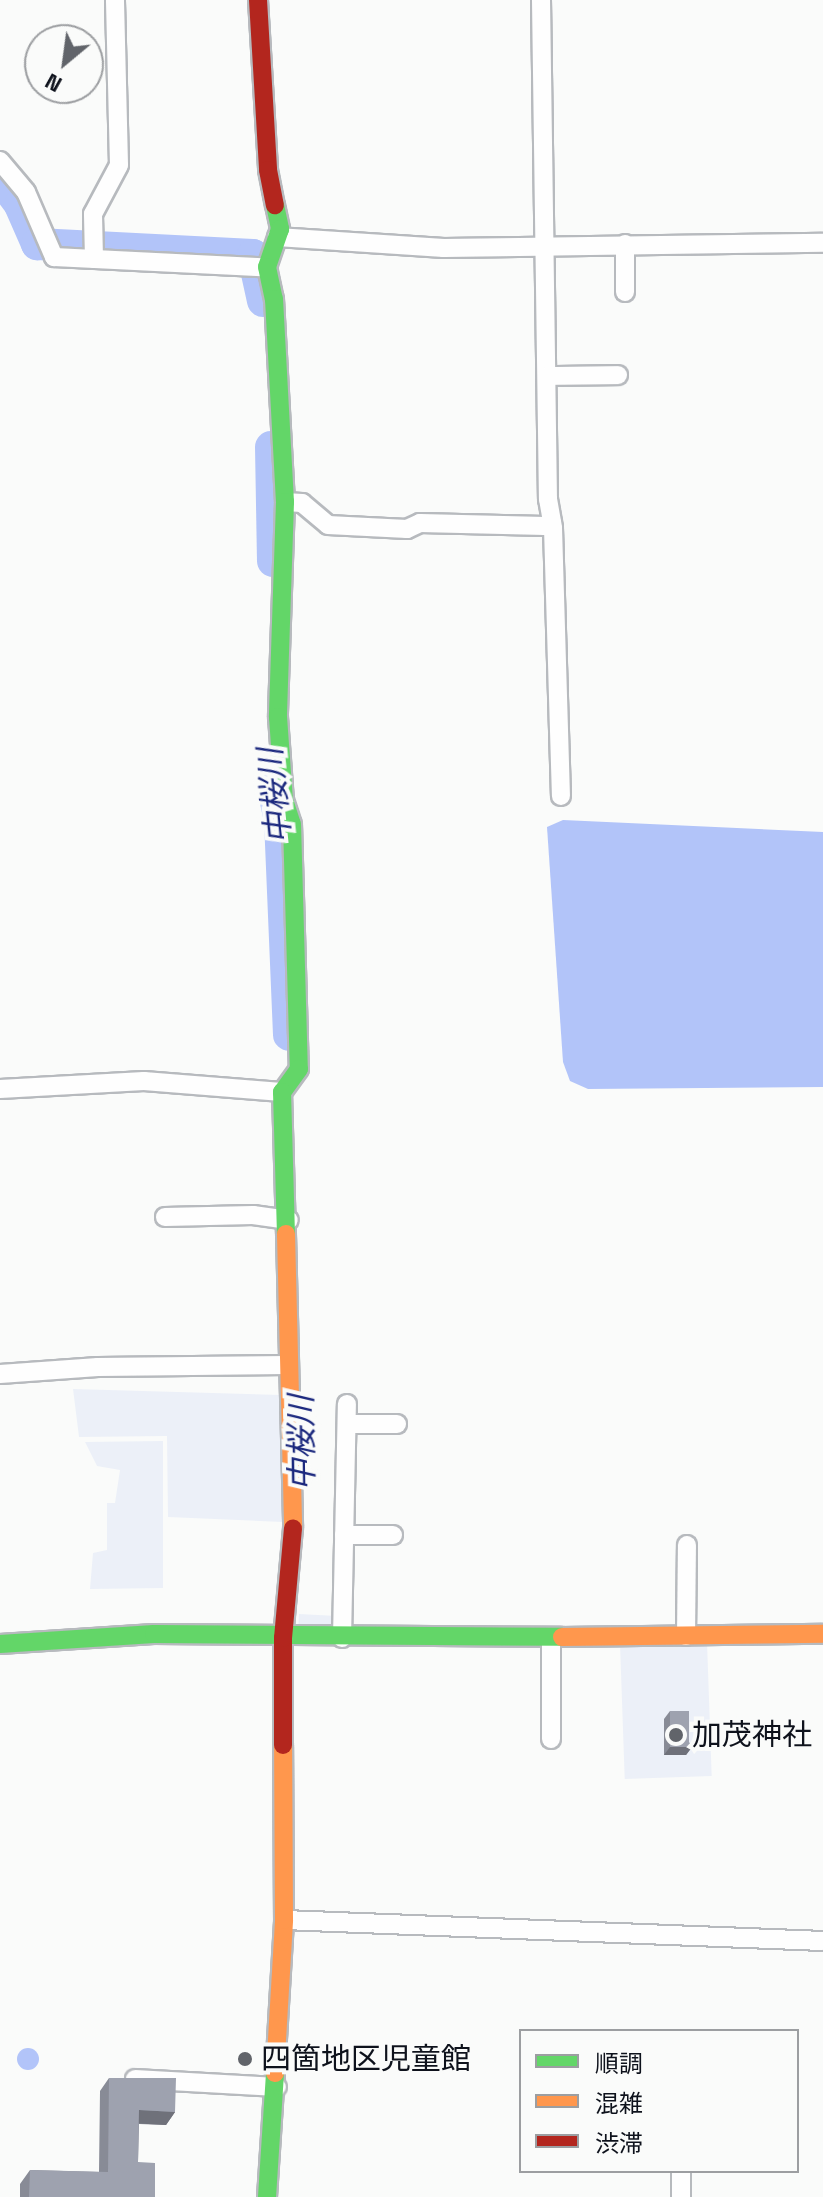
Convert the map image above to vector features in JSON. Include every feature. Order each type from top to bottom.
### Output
[{"type":"street","points":[[93,253],[93,214],[119,165],[115,0]]},
{"type":"street","points":[[258,0],[277,237],[260,267]]},
{"type":"street","points":[[541,0],[547,376],[561,796]]},
{"type":"street","points":[[0,161],[26,192],[50,248],[260,267]]},
{"type":"street","points":[[277,237],[444,248],[546,244],[823,243]]},
{"type":"street","points":[[625,244],[625,292]]},
{"type":"street","points":[[260,267],[274,299],[285,502],[278,717],[284,800],[292,824],[299,1069],[288,1084],[287,1365],[295,1511],[283,1638],[284,1920],[277,2087],[267,2197]]},
{"type":"street","points":[[547,376],[618,375]]},
{"type":"street","points":[[285,502],[308,506],[328,525],[407,529],[420,523],[552,522]]},
{"type":"street","points":[[0,1089],[144,1081],[288,1084]]},
{"type":"street","points":[[165,1217],[253,1215],[289,1220]]},
{"type":"street","points":[[0,1374],[98,1367],[287,1365]]},
{"type":"street","points":[[342,1638],[347,1404]]},
{"type":"street","points":[[347,1424],[397,1424]]},
{"type":"street","points":[[344,1535],[393,1535]]},
{"type":"street","points":[[686,1636],[687,1545]]},
{"type":"street","points":[[0,1644],[154,1634],[283,1638],[823,1634]]},
{"type":"street","points":[[551,1638],[551,1739]]},
{"type":"street","points":[[284,1920],[823,1941]]},
{"type":"street","points":[[130,2079],[187,2078],[194,2086],[277,2087]]},
{"type":"street","points":[[681,2173],[681,2197]]},
{"type":"shaded area","points":[[73,1389],[281,1395],[283,1522],[168,1517],[167,1436],[79,1437]]},
{"type":"shaded area","points":[[163,1441],[163,1588],[90,1589],[93,1553],[107,1550],[107,1503],[115,1503],[120,1470],[97,1466],[85,1442]]},
{"type":"shaded area","points":[[299,1614],[337,1616],[336,1635],[298,1633]]},
{"type":"shaded area","points":[[707,1642],[712,1776],[625,1779],[620,1645]]},
{"type":"water","points":[[563,820],[823,832],[823,1087],[588,1089],[570,1081],[563,1062],[547,827]]},
{"type":"water","points":[[28,2048],[36,2051],[39,2059],[36,2067],[28,2070],[20,2067],[17,2059],[20,2051]]},
{"type":"building","points":[[670,1711],[689,1711],[689,1747],[670,1747]]},
{"type":"building","points":[[109,2078],[176,2078],[175,2112],[139,2110],[138,2162],[155,2163],[155,2197],[29,2197],[30,2170],[108,2172]]},
{"type":"waterway","name":"中桜川","points":[[0,178],[20,205],[37,244],[253,255],[263,301]]},
{"type":"waterway","name":"中桜川","points":[[271,447],[273,561]]},
{"type":"waterway","name":"中桜川","points":[[272,783],[280,820],[289,1035]]},
{"type":"traffic: fast","points":[[275,205],[280,229],[267,267],[274,299],[285,502],[278,717],[284,800],[292,824],[299,1069],[282,1092],[286,1234]]},
{"type":"traffic: fast","points":[[0,1644],[154,1634],[562,1637]]},
{"type":"traffic: fast","points":[[267,2197],[275,2073]]},
{"type":"traffic: slow","points":[[286,1234],[293,1528]]},
{"type":"traffic: slow","points":[[562,1637],[823,1634]]},
{"type":"traffic: slow","points":[[275,2073],[284,1920],[283,1745]]},
{"type":"traffic: jam","points":[[258,0],[268,170],[275,205]]},
{"type":"traffic: jam","points":[[283,1745],[283,1638],[293,1528]]},
{"type":"place","name":"加茂神社","points":[[676,1735]]},
{"type":"place","name":"四箇地区児童館","points":[[245,2059]]}]
